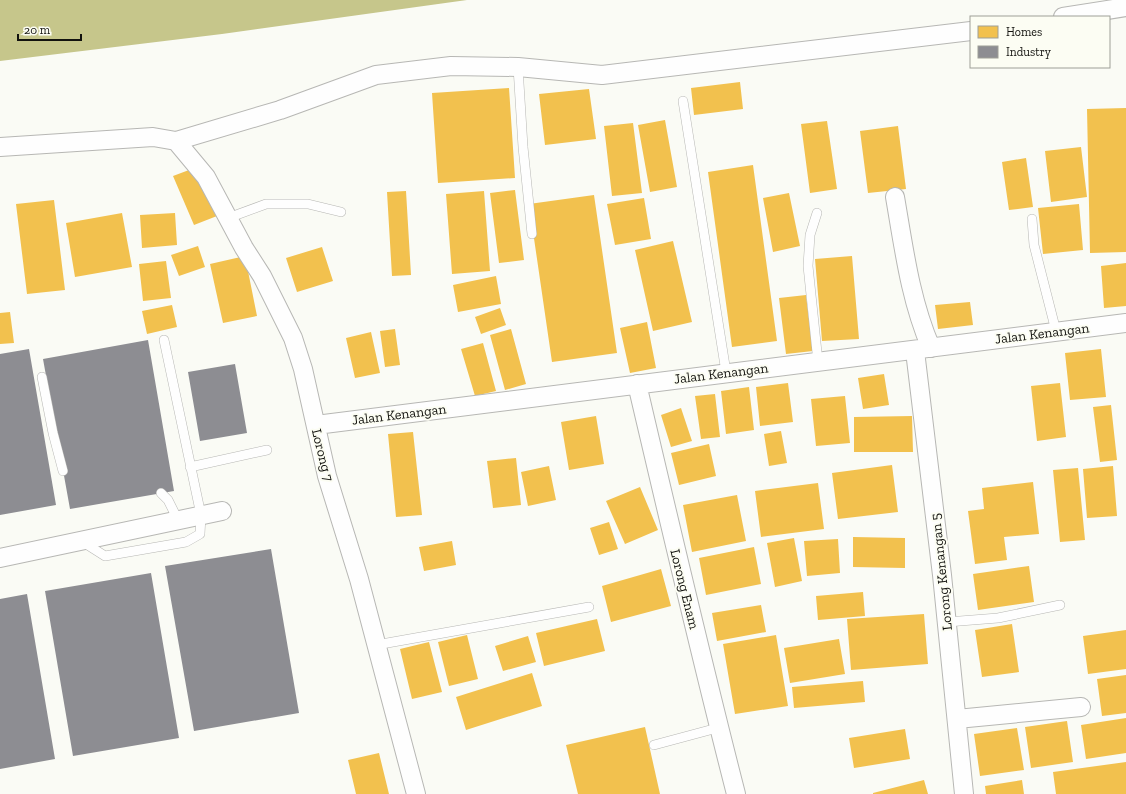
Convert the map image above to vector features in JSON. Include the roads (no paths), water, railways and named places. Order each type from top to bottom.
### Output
[{"type":"street","points":[[1069,16],[1126,7]]},
{"type":"street","points":[[0,147],[146,137],[176,141],[280,110],[376,75],[452,66],[518,67],[602,75],[970,31]]},
{"type":"street","name":"Lorong 7","points":[[176,141],[206,177],[244,248],[262,276],[293,338],[303,369],[327,476],[359,579],[416,794]]},
{"type":"street","name":"Lorong Kenangan 5","points":[[895,197],[910,284],[921,324],[947,622],[964,794]]},
{"type":"street","name":"Jalan Kenangan","points":[[316,425],[726,372],[923,350],[1056,331],[1126,323]]},
{"type":"street","name":"Lorong Enam","points":[[637,384],[686,595],[721,727],[733,793]]},
{"type":"street","points":[[0,558],[222,511]]},
{"type":"street","points":[[956,719],[1081,707]]},
{"type":"lane","points":[[518,67],[523,147],[532,234]]},
{"type":"lane","points":[[684,101],[726,372]]},
{"type":"lane","points":[[228,218],[266,204],[308,204],[341,212]]},
{"type":"lane","points":[[817,213],[810,235],[808,266],[818,362]]},
{"type":"lane","points":[[1032,219],[1034,245],[1056,331]]},
{"type":"lane","points":[[81,540],[105,556],[186,542],[200,534],[201,515],[164,340]]},
{"type":"lane","points":[[42,377],[53,433],[63,471]]},
{"type":"lane","points":[[190,466],[267,450]]},
{"type":"lane","points":[[161,493],[168,500],[178,520]]},
{"type":"lane","points":[[947,622],[998,618],[1060,605]]},
{"type":"lane","points":[[376,645],[589,607]]},
{"type":"lane","points":[[654,745],[721,727]]}]
